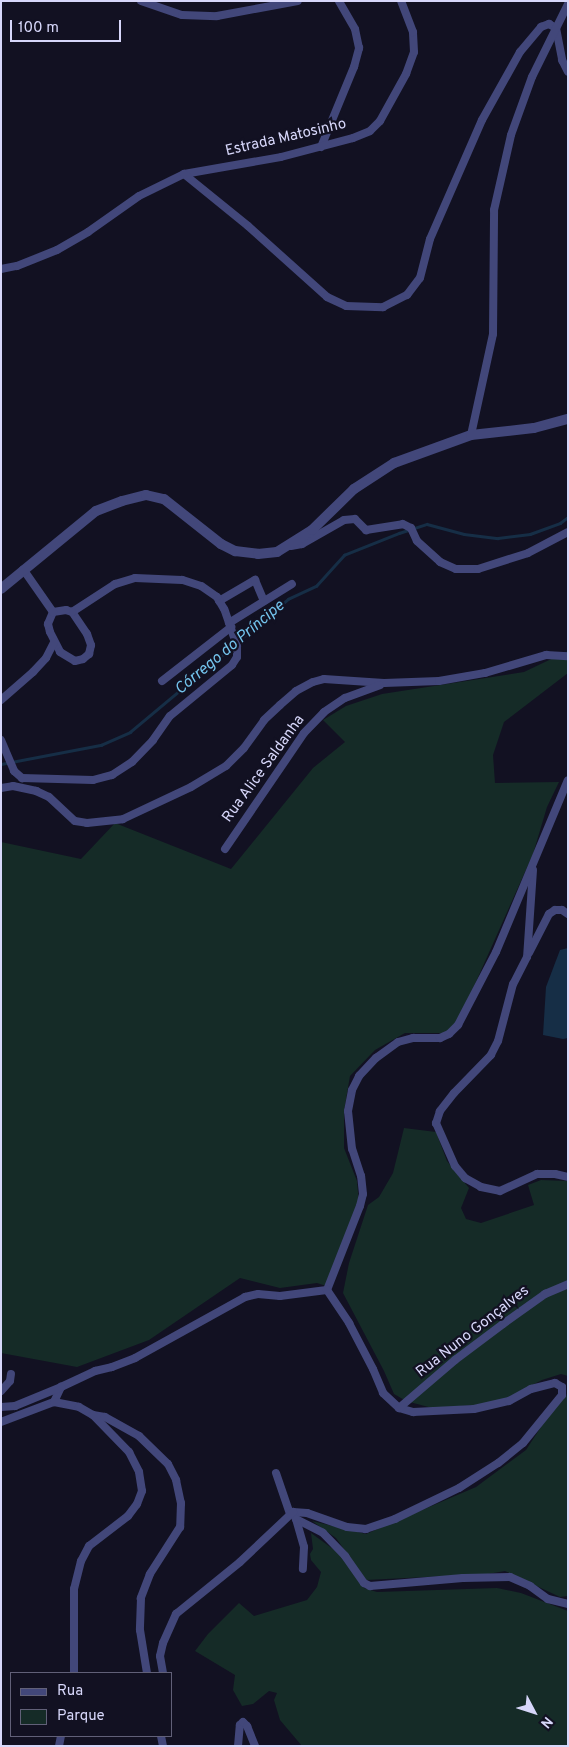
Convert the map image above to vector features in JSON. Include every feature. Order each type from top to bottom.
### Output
[{"type":"street","points":[[141,1],[182,15],[217,16],[298,1]]},
{"type":"street","points":[[321,146],[354,67],[359,48],[355,29],[339,1]]},
{"type":"street","name":"Estrada Matosinho","points":[[1,269],[17,266],[57,250],[88,232],[139,196],[184,174],[281,157],[352,138],[370,131],[380,120],[406,74],[414,52],[412,32],[401,1]]},
{"type":"street","points":[[471,434],[493,334],[494,210],[512,135],[532,77],[568,4]]},
{"type":"street","points":[[184,174],[248,226],[327,297],[346,306],[383,307],[407,295],[420,278],[430,239],[482,120],[520,52],[541,27],[549,24],[556,28],[562,60],[568,72]]},
{"type":"street","points":[[1,589],[96,512],[122,501],[146,495],[164,499],[221,544],[235,551],[258,554],[277,552],[312,530],[354,489],[394,462],[471,434],[534,428],[568,419]]},
{"type":"street","points":[[288,546],[302,544],[344,520],[355,519],[366,530],[403,524],[412,531],[417,541],[440,562],[456,569],[478,569],[528,554],[568,532]]},
{"type":"street","points":[[24,569],[54,612]]},
{"type":"street","points":[[1,740],[14,771],[22,778],[93,780],[112,775],[132,762],[183,702],[232,665],[237,657],[230,625],[219,601],[201,586],[182,580],[135,578],[115,584],[72,612]]},
{"type":"street","points":[[219,601],[255,580],[264,601]]},
{"type":"street","points":[[162,681],[230,625],[292,584]]},
{"type":"street","points":[[66,610],[72,612],[87,634],[91,645],[89,654],[83,659],[75,661],[60,652],[54,642],[48,624],[54,612],[66,610]]},
{"type":"street","points":[[1,700],[46,658],[54,642]]},
{"type":"street","points":[[1,788],[13,786],[36,791],[49,797],[75,821],[87,823],[123,819],[191,787],[226,766],[244,748],[264,720],[280,704],[296,691],[313,682],[324,679],[384,683],[448,679],[485,673],[546,655],[568,656]]},
{"type":"street","name":"Rua Alice Saldanha","points":[[225,849],[304,733],[324,712],[345,698],[384,683]]},
{"type":"street","points":[[327,1290],[363,1194],[361,1176],[352,1149],[348,1111],[352,1090],[359,1076],[376,1058],[398,1042],[414,1038],[440,1038],[449,1034],[458,1025],[477,992],[568,780]]},
{"type":"street","points":[[526,957],[534,861]]},
{"type":"street","points":[[568,914],[562,910],[555,910],[549,914],[513,984],[498,1041],[491,1055],[449,1099],[440,1111],[436,1123],[455,1166],[465,1178],[480,1187],[500,1191],[537,1174],[568,1177]]},
{"type":"street","name":"Rua Nuno Gonçalves","points":[[398,1408],[455,1360],[503,1324],[546,1294],[568,1284]]},
{"type":"street","points":[[1,1407],[15,1406],[61,1388],[94,1371],[112,1367],[135,1358],[245,1296],[258,1294],[280,1296],[327,1290]]},
{"type":"street","points":[[163,1672],[160,1656],[162,1643],[176,1614],[240,1562],[293,1515],[307,1513],[347,1527],[366,1529],[395,1520],[459,1488],[498,1463],[523,1443],[562,1395],[562,1387],[555,1383],[546,1384],[510,1401],[474,1409],[413,1412],[398,1408],[383,1393],[349,1323],[327,1290]]},
{"type":"street","points":[[1,1391],[10,1381],[11,1374]]},
{"type":"street","points":[[54,1402],[61,1388]]},
{"type":"street","points":[[1,1422],[54,1402],[79,1407],[93,1415],[129,1452],[140,1472],[142,1491],[137,1504],[128,1516],[89,1546],[81,1561],[74,1589],[74,1672]]},
{"type":"street","points":[[93,1415],[105,1417],[139,1436],[168,1464],[176,1480],[181,1503],[180,1528],[150,1574],[141,1598],[140,1630],[147,1672]]},
{"type":"street","points":[[276,1473],[304,1547],[303,1569]]},
{"type":"street","points":[[293,1515],[323,1533],[345,1556],[364,1583],[370,1586],[504,1576],[530,1586],[548,1599],[568,1604]]},
{"type":"street","points":[[238,1746],[240,1724],[243,1722],[247,1726],[255,1746]]},
{"type":"green space","points":[[568,651],[568,673],[504,722],[493,755],[495,783],[559,782],[547,807],[533,854],[458,1022],[444,1033],[405,1033],[375,1050],[350,1076],[344,1111],[344,1148],[357,1181],[359,1204],[326,1286],[317,1283],[280,1288],[240,1278],[149,1340],[77,1367],[1,1353],[1,842],[81,859],[115,823],[231,869],[313,768],[345,742],[323,720],[346,706],[382,694],[524,672]]},
{"type":"green space","points":[[404,1128],[436,1132],[447,1161],[469,1188],[461,1208],[466,1219],[481,1223],[534,1205],[528,1185],[541,1180],[568,1181],[568,1376],[561,1374],[542,1380],[509,1397],[490,1404],[432,1408],[406,1401],[394,1394],[343,1293],[349,1263],[368,1205],[379,1197],[393,1173]]},
{"type":"green space","points":[[568,1394],[568,1596],[560,1597],[505,1571],[488,1574],[366,1580],[336,1538],[312,1521],[366,1534],[476,1487],[526,1450],[550,1413]]},
{"type":"green space","points":[[311,1533],[340,1554],[364,1588],[377,1592],[497,1588],[521,1593],[568,1611],[568,1746],[302,1746],[280,1720],[274,1700],[277,1693],[269,1691],[253,1704],[242,1706],[233,1690],[235,1675],[195,1651],[208,1634],[239,1603],[254,1616],[307,1600],[317,1587],[321,1572],[311,1560],[310,1554],[313,1549]]},
{"type":"water","points":[[568,948],[568,1038],[563,1039],[543,1035],[546,987],[560,950]]},
{"type":"waterway","name":"Córrego do Príncipe","points":[[238,641],[288,599],[316,586],[344,555],[399,533],[427,524],[464,534],[498,538],[530,534],[560,523],[568,517]]},
{"type":"waterway","name":"Córrego do Príncipe","points":[[1,764],[101,745],[130,732],[234,645]]}]
